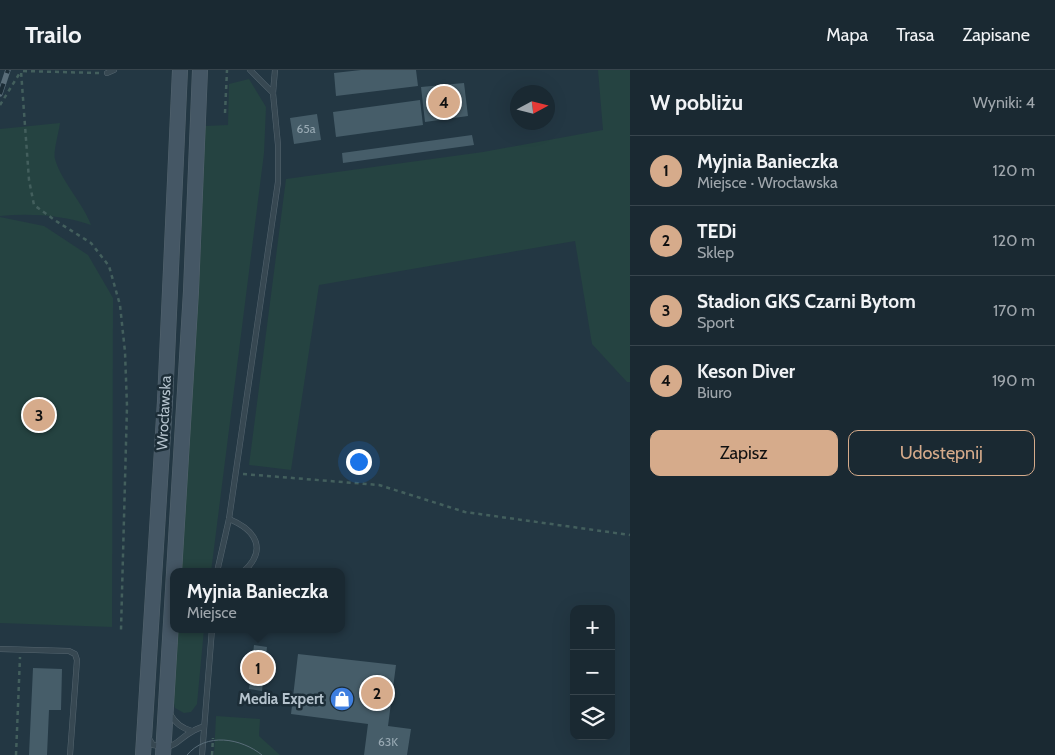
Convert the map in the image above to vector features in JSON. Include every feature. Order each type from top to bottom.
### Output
[{"type":"main road","name":"Wrocławska","points":[[143,755],[165,400],[180,70]]},
{"type":"main road","name":"Wrocławska","points":[[174,568],[191,291],[200,70]]},
{"type":"main road","name":"Wrocławska","points":[[163,751],[170,633]]},
{"type":"lane","points":[[107,73],[114,70]]},
{"type":"lane","points":[[250,70],[273,93]]},
{"type":"lane","points":[[218,568],[230,519],[278,182],[278,144],[273,93],[275,70]]},
{"type":"lane","points":[[230,519],[243,525],[255,537],[256,550],[252,563],[247,568]]},
{"type":"lane","points":[[202,755],[212,633]]},
{"type":"lane","points":[[0,650],[70,651],[75,654],[77,660],[70,755]]},
{"type":"lane","points":[[166,706],[174,720],[182,728],[192,731]]},
{"type":"lane","points":[[144,730],[153,745],[163,751],[175,745],[192,731],[204,726]]},
{"type":"path","points":[[225,113],[227,70]]},
{"type":"path","points":[[21,71],[107,73]]},
{"type":"path","points":[[0,105],[21,71]]},
{"type":"path","points":[[21,71],[29,180],[34,204],[56,222],[91,243],[108,266],[120,305],[125,352],[127,406],[121,630]]},
{"type":"path","points":[[236,474],[379,485],[465,512],[630,535]]},
{"type":"path","points":[[16,755],[20,650]]},
{"type":"green space","points":[[598,70],[630,70],[630,382],[627,382],[592,344],[575,241],[319,285],[291,470],[249,465],[286,179],[483,152],[603,130]]},
{"type":"green space","points":[[249,79],[266,107],[264,153],[212,568],[181,568],[201,245],[205,126],[228,125],[229,84]]},
{"type":"green space","points":[[60,123],[55,146],[55,159],[62,176],[83,208],[91,225],[69,219],[46,216],[0,216],[0,129]]},
{"type":"green space","points":[[0,217],[44,226],[88,255],[113,298],[112,627],[0,623]]},
{"type":"green space","points":[[178,633],[204,633],[197,704],[191,712],[184,713],[175,708],[173,700]]},
{"type":"green space","points":[[216,716],[260,719],[259,736],[280,755],[214,755]]},
{"type":"building","points":[[361,70],[416,70],[418,86],[336,96],[334,73]]},
{"type":"building","points":[[464,83],[468,116],[425,122],[421,87]]},
{"type":"building","points":[[420,100],[423,125],[336,137],[333,112]]},
{"type":"building","points":[[317,114],[321,140],[294,144],[290,118]]},
{"type":"building","points":[[472,135],[474,145],[343,163],[342,153]]},
{"type":"building","points":[[254,645],[267,647],[262,691],[249,689]]},
{"type":"building","name":"Media Expert","points":[[298,654],[396,665],[388,726],[411,729],[407,755],[364,755],[368,724],[291,714]]},
{"type":"building","points":[[33,668],[62,669],[61,710],[49,710],[47,755],[29,755]]},
{"type":"tram line","points":[[187,755],[195,748],[214,740],[234,741],[254,749],[262,755]]},
{"type":"railway","points":[[0,94],[8,70]]},
{"type":"place","name":"Keson Diver","points":[[444,102]]},
{"type":"place","name":"Stadion GKS Czarni Bytom","points":[[39,415]]},
{"type":"place","name":"Myjnia Banieczka","points":[[258,668]]},
{"type":"place","name":"TEDi","points":[[377,693]]},
{"type":"place","name":"Media Expert","points":[[342,699]]}]
